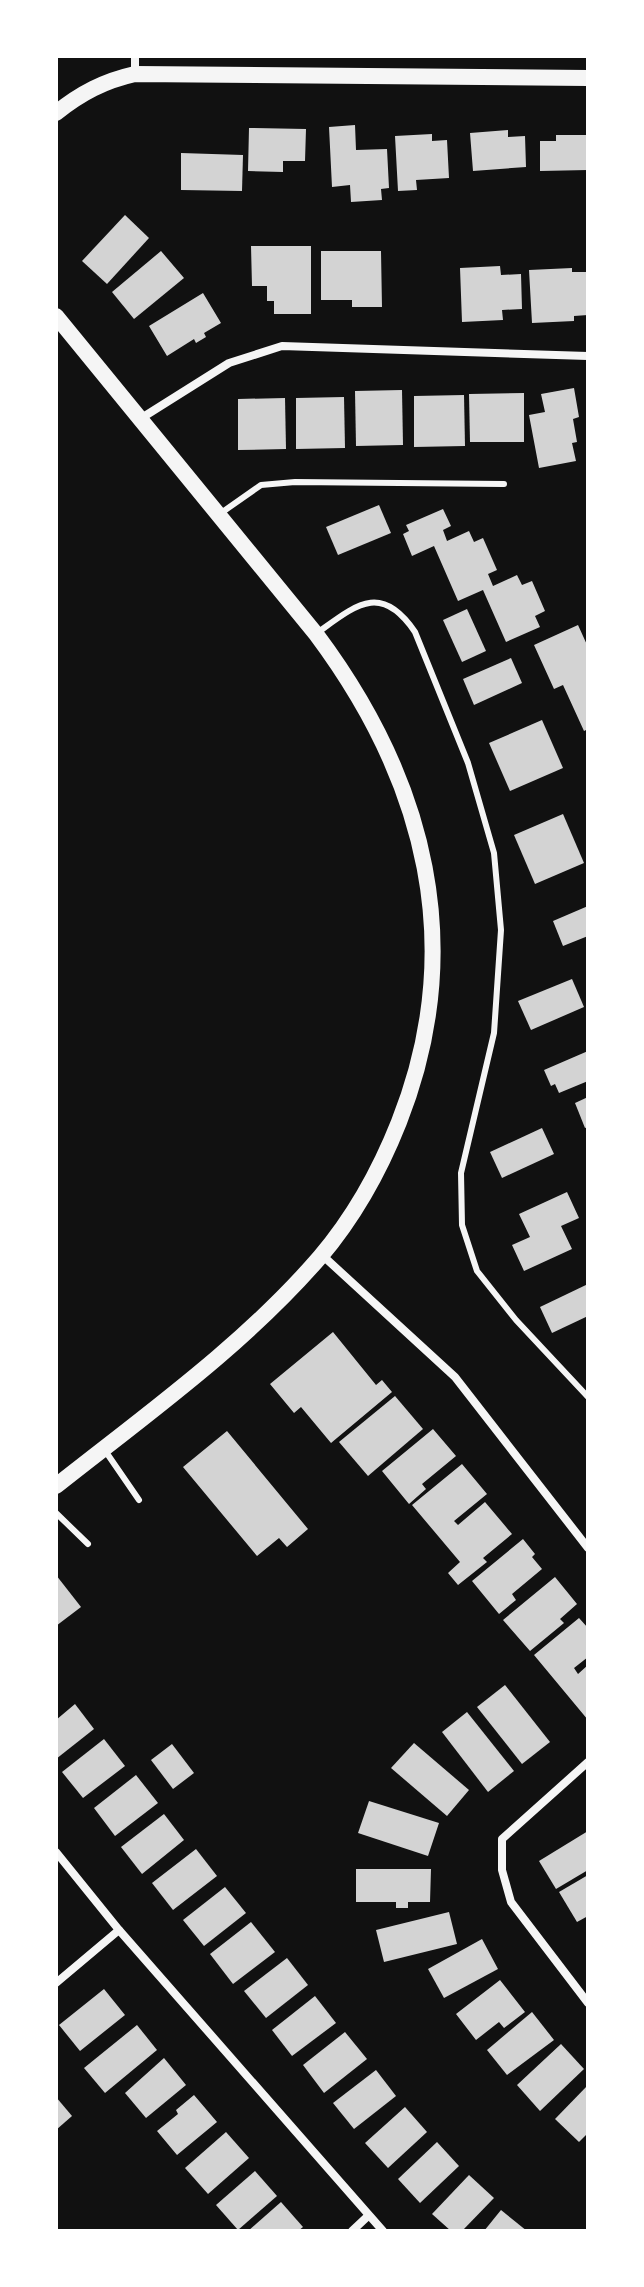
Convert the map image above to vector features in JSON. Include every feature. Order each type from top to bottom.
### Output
[{"type":"main road","points":[[56,113],[79,94],[107,81],[135,74],[588,78]]},
{"type":"main road","points":[[56,316],[316,634],[371,716],[392,759],[423,854],[431,904],[433,954],[431,1003],[407,1102],[387,1153],[358,1205],[322,1255],[280,1301],[235,1342],[56,1486]]},
{"type":"street","points":[[135,56],[135,74]]},
{"type":"street","points":[[139,419],[229,363],[282,346],[588,356]]},
{"type":"street","points":[[322,1255],[455,1377],[588,1548]]},
{"type":"street","points":[[588,1762],[502,1839],[502,1870],[511,1902],[588,2003]]},
{"type":"street","points":[[56,1852],[119,1930],[383,2231]]},
{"type":"street","points":[[56,1983],[119,1930]]},
{"type":"street","points":[[352,2231],[368,2216]]},
{"type":"lane","points":[[218,515],[261,485],[295,482],[504,484]]},
{"type":"lane","points":[[316,634],[364,602],[381,601],[402,613],[415,632],[468,763],[494,853],[501,930],[494,1033],[461,1173],[462,1225],[477,1271],[516,1320],[588,1397]]},
{"type":"lane","points":[[104,1449],[139,1500]]},
{"type":"lane","points":[[56,1513],[88,1544]]},
{"type":"building","points":[[355,125],[356,150],[387,149],[389,188],[381,189],[382,200],[351,202],[350,185],[332,187],[329,127]]},
{"type":"building","points":[[249,128],[306,129],[305,161],[283,161],[283,172],[248,171]]},
{"type":"building","points":[[508,130],[508,137],[525,136],[526,167],[473,171],[470,133]]},
{"type":"building","points":[[432,134],[432,141],[447,140],[449,178],[416,180],[417,190],[398,191],[395,136]]},
{"type":"building","points":[[556,135],[588,135],[588,170],[540,171],[540,141],[556,141]]},
{"type":"building","points":[[181,153],[243,155],[242,191],[181,190]]},
{"type":"building","points":[[125,215],[149,238],[107,284],[82,261]]},
{"type":"building","points":[[251,246],[311,246],[311,314],[274,314],[274,301],[267,301],[267,286],[252,286]]},
{"type":"building","points":[[161,251],[184,278],[134,319],[112,292]]},
{"type":"building","points":[[321,251],[381,251],[382,307],[352,307],[352,300],[321,300]]},
{"type":"building","points":[[500,266],[501,275],[521,274],[522,309],[502,310],[503,320],[462,322],[460,268]]},
{"type":"building","points":[[572,268],[572,272],[588,272],[588,315],[574,316],[574,321],[532,323],[529,270]]},
{"type":"building","points":[[203,293],[221,323],[204,333],[206,337],[196,343],[194,339],[167,356],[149,326]]},
{"type":"building","points":[[574,388],[579,417],[573,419],[577,442],[572,443],[576,461],[539,468],[529,415],[545,412],[541,394]]},
{"type":"building","points":[[402,390],[403,445],[356,446],[355,391]]},
{"type":"building","points":[[524,393],[524,442],[470,442],[469,394]]},
{"type":"building","points":[[464,395],[465,446],[414,447],[414,396]]},
{"type":"building","points":[[344,397],[345,448],[296,449],[296,398]]},
{"type":"building","points":[[285,398],[286,449],[238,450],[238,399]]},
{"type":"building","points":[[379,505],[391,533],[338,555],[326,527]]},
{"type":"building","points":[[443,509],[451,526],[443,530],[447,541],[469,531],[474,542],[483,538],[497,570],[488,574],[493,586],[517,575],[522,585],[532,581],[545,611],[535,616],[540,627],[506,642],[483,590],[458,601],[434,546],[412,556],[403,534],[409,531],[406,525]]},
{"type":"building","points":[[467,609],[486,651],[462,662],[443,620]]},
{"type":"building","points":[[578,625],[588,647],[588,729],[584,731],[563,685],[554,689],[534,645]]},
{"type":"building","points":[[511,658],[522,683],[474,705],[463,679]]},
{"type":"building","points":[[542,720],[563,768],[510,791],[489,743]]},
{"type":"building","points":[[563,814],[584,863],[535,884],[514,835]]},
{"type":"building","points":[[588,906],[588,936],[563,946],[553,921]]},
{"type":"building","points":[[572,979],[584,1007],[531,1030],[518,1001]]},
{"type":"building","points":[[588,1051],[588,1081],[559,1093],[555,1084],[551,1086],[544,1070]]},
{"type":"building","points":[[588,1097],[588,1127],[585,1128],[575,1103]]},
{"type":"building","points":[[542,1128],[554,1154],[502,1178],[490,1152]]},
{"type":"building","points":[[567,1192],[579,1218],[561,1226],[572,1249],[524,1271],[512,1245],[530,1237],[519,1214]]},
{"type":"building","points":[[588,1284],[588,1316],[552,1333],[540,1307]]},
{"type":"building","points":[[333,1332],[376,1385],[382,1380],[392,1392],[331,1443],[301,1407],[294,1413],[270,1384]]},
{"type":"building","points":[[395,1396],[423,1429],[368,1476],[339,1442]]},
{"type":"building","points":[[433,1429],[456,1456],[422,1484],[426,1489],[409,1504],[382,1471]]},
{"type":"building","points":[[227,1431],[308,1529],[287,1547],[279,1538],[257,1556],[183,1467]]},
{"type":"building","points":[[462,1464],[487,1494],[454,1521],[458,1525],[485,1502],[512,1534],[483,1558],[487,1562],[458,1585],[448,1573],[460,1562],[412,1505]]},
{"type":"building","points":[[523,1539],[542,1569],[512,1594],[516,1600],[499,1614],[472,1581]]},
{"type":"building","points":[[56,1575],[81,1607],[56,1626]]},
{"type":"building","points":[[555,1577],[577,1604],[560,1619],[564,1623],[530,1651],[503,1620]]},
{"type":"building","points":[[579,1618],[588,1628],[588,1657],[574,1668],[578,1674],[588,1665],[588,1720],[534,1655]]},
{"type":"building","points":[[505,1685],[550,1742],[522,1764],[477,1707]]},
{"type":"building","points":[[75,1704],[94,1729],[56,1759],[56,1720]]},
{"type":"building","points":[[467,1712],[514,1771],[488,1792],[442,1732]]},
{"type":"building","points":[[104,1739],[125,1766],[83,1798],[62,1772]]},
{"type":"building","points":[[414,1743],[469,1790],[447,1816],[391,1768]]},
{"type":"building","points":[[172,1744],[194,1773],[173,1789],[151,1760]]},
{"type":"building","points":[[136,1775],[158,1803],[115,1836],[94,1808]]},
{"type":"building","points":[[369,1801],[439,1823],[428,1856],[358,1833]]},
{"type":"building","points":[[164,1814],[184,1840],[142,1874],[121,1847]]},
{"type":"building","points":[[588,1831],[588,1870],[556,1889],[539,1861]]},
{"type":"building","points":[[196,1849],[217,1876],[173,1910],[152,1883]]},
{"type":"building","points":[[356,1869],[431,1869],[430,1902],[408,1902],[408,1908],[396,1908],[396,1902],[356,1902]]},
{"type":"building","points":[[588,1875],[588,1916],[577,1922],[559,1892]]},
{"type":"building","points":[[225,1887],[246,1913],[204,1946],[183,1920]]},
{"type":"building","points":[[449,1912],[457,1944],[384,1962],[376,1930]]},
{"type":"building","points":[[251,1922],[275,1952],[233,1984],[210,1954]]},
{"type":"building","points":[[482,1939],[498,1969],[444,1998],[428,1969]]},
{"type":"building","points":[[287,1958],[308,1985],[266,2018],[244,1991]]},
{"type":"building","points":[[500,1980],[525,2012],[504,2028],[499,2022],[476,2040],[456,2014]]},
{"type":"building","points":[[104,1989],[125,2015],[80,2051],[59,2025]]},
{"type":"building","points":[[315,1996],[336,2023],[292,2056],[272,2030]]},
{"type":"building","points":[[532,2012],[554,2040],[507,2075],[487,2050]]},
{"type":"building","points":[[137,2025],[157,2050],[105,2093],[84,2068]]},
{"type":"building","points":[[345,2032],[367,2059],[324,2093],[303,2065]]},
{"type":"building","points":[[561,2044],[584,2069],[540,2111],[517,2085]]},
{"type":"building","points":[[164,2058],[186,2085],[146,2118],[125,2093]]},
{"type":"building","points":[[376,2070],[396,2096],[354,2129],[333,2103]]},
{"type":"building","points":[[588,2085],[588,2133],[579,2142],[555,2119]]},
{"type":"building","points":[[194,2095],[217,2122],[177,2155],[157,2131],[178,2114],[176,2110]]},
{"type":"building","points":[[56,2097],[72,2116],[56,2130]]},
{"type":"building","points":[[405,2107],[427,2132],[388,2168],[365,2143]]},
{"type":"building","points":[[226,2132],[249,2158],[208,2194],[185,2168]]},
{"type":"building","points":[[437,2142],[459,2166],[420,2203],[398,2179]]},
{"type":"building","points":[[255,2171],[277,2196],[238,2230],[216,2205]]},
{"type":"building","points":[[469,2175],[494,2198],[462,2231],[451,2231],[432,2214]]},
{"type":"building","points":[[281,2202],[303,2227],[298,2231],[248,2231]]},
{"type":"building","points":[[501,2210],[527,2231],[484,2231]]}]
